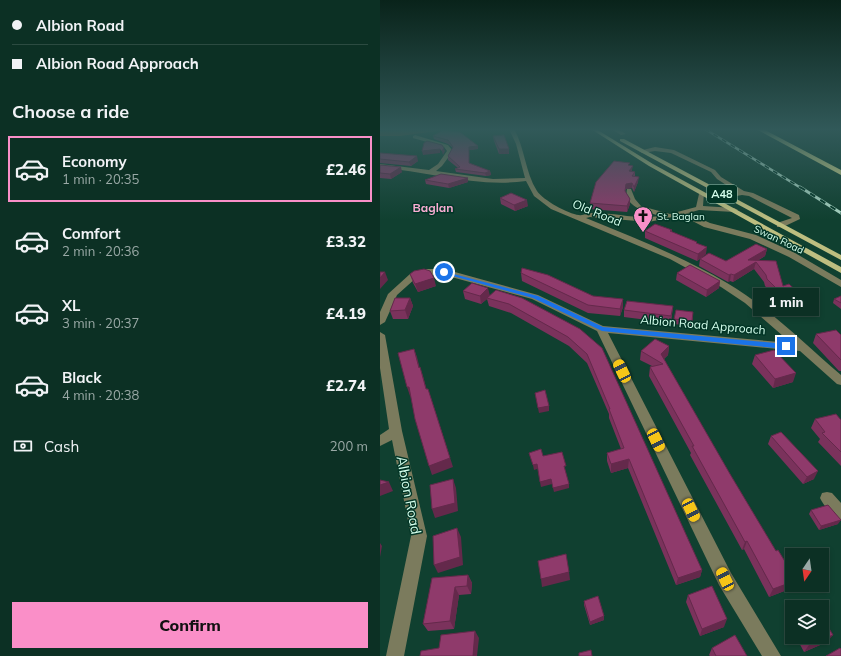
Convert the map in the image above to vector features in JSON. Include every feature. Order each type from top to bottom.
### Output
[{"type":"highway","points":[[817,160],[841,172]]},
{"type":"highway","points":[[829,160],[841,166]]},
{"type":"main road","name":"A48","points":[[641,160],[841,270]]},
{"type":"main road","name":"A48","points":[[658,160],[841,258]]},
{"type":"street","points":[[431,171],[440,165],[444,160]]},
{"type":"street","name":"Old Road","points":[[524,160],[532,187],[538,196],[546,203],[578,218],[673,256],[724,285],[748,301],[841,382]]},
{"type":"street","points":[[690,160],[713,171],[719,178],[742,193]]},
{"type":"street","points":[[380,166],[431,171],[476,180],[498,182],[529,179]]},
{"type":"street","points":[[629,190],[632,200],[639,206],[671,216]]},
{"type":"street","points":[[727,197],[742,193],[751,194],[796,217],[796,219],[780,225]]},
{"type":"street","points":[[699,208],[702,194]]},
{"type":"street","points":[[578,218],[596,215],[649,220],[671,216],[699,208],[734,210]]},
{"type":"street","name":"Swan Road","points":[[682,213],[707,225],[753,237],[792,255],[841,284]]},
{"type":"street","points":[[380,322],[393,294],[413,276],[427,272],[444,272],[535,297],[602,329],[725,579],[772,656]]},
{"type":"street","name":"Albion Road Approach","points":[[602,329],[802,348]]},
{"type":"street","name":"Albion Road","points":[[380,335],[396,431],[419,536],[395,656]]},
{"type":"street","points":[[380,441],[396,431]]},
{"type":"street","points":[[827,498],[841,513]]},
{"type":"building","points":[[386,160],[412,160],[409,162]]},
{"type":"building","points":[[452,160],[469,160],[469,163],[490,171],[485,173],[455,169],[460,167]]},
{"type":"building","points":[[614,161],[630,163],[628,165],[633,166],[629,171],[635,172],[632,176],[639,177],[634,187],[632,183],[626,184],[625,191],[630,199],[627,206],[590,203],[596,182]]},
{"type":"building","points":[[380,165],[401,167],[390,174],[380,173]]},
{"type":"building","points":[[441,174],[468,178],[448,184],[425,180]]},
{"type":"building","points":[[511,193],[527,200],[514,205],[500,198]]},
{"type":"building","points":[[655,224],[672,230],[670,231],[707,247],[698,254],[645,231]]},
{"type":"building","points":[[756,244],[767,249],[748,260],[776,261],[783,286],[789,284],[803,297],[789,301],[767,279],[766,275],[756,262],[734,275],[729,275],[700,259],[709,253],[726,261]]},
{"type":"building","points":[[690,265],[720,281],[707,290],[677,273]]},
{"type":"building","points":[[522,268],[548,275],[593,296],[623,299],[620,309],[588,305],[521,273]]},
{"type":"building","points":[[424,269],[430,271],[434,278],[415,284],[410,274],[414,271]]},
{"type":"building","points":[[380,272],[385,272],[380,278]]},
{"type":"building","points":[[472,283],[488,288],[480,296],[463,291]]},
{"type":"building","points":[[496,290],[522,298],[580,329],[602,348],[702,570],[678,578],[629,459],[611,464],[607,453],[624,448],[610,409],[587,354],[568,337],[509,304],[487,298]]},
{"type":"building","points":[[841,296],[841,303],[834,299]]},
{"type":"building","points":[[395,298],[410,298],[405,310],[390,311]]},
{"type":"building","points":[[627,301],[673,306],[671,316],[624,310]]},
{"type":"building","points":[[676,310],[693,312],[692,321],[674,319]]},
{"type":"building","points":[[836,330],[841,335],[841,360],[816,334]]},
{"type":"building","points":[[655,339],[669,346],[661,354],[776,551],[778,550],[785,562],[785,585],[773,589],[747,541],[745,542],[650,367],[663,364],[641,351]]},
{"type":"building","points":[[414,349],[419,368],[420,367],[426,389],[428,389],[450,458],[429,466],[415,419],[409,387],[407,387],[398,353]]},
{"type":"building","points":[[774,350],[796,373],[775,379],[755,355]]},
{"type":"building","points":[[545,390],[549,406],[538,408],[535,393]]},
{"type":"building","points":[[836,414],[841,420],[841,452],[822,433],[825,432],[815,419]]},
{"type":"building","points":[[781,432],[818,471],[807,477],[771,436]]},
{"type":"building","points":[[541,449],[543,456],[562,452],[569,484],[553,488],[551,479],[540,482],[537,464],[533,465],[529,453]]},
{"type":"building","points":[[453,479],[455,503],[432,509],[430,485]]},
{"type":"building","points":[[380,480],[389,482],[380,485]]},
{"type":"building","points":[[828,505],[841,520],[821,526],[811,510]]},
{"type":"building","points":[[457,528],[460,557],[434,565],[433,536]]},
{"type":"building","points":[[566,554],[569,572],[541,579],[538,561]]},
{"type":"building","points":[[468,575],[467,586],[455,587],[450,621],[423,624],[432,578]]},
{"type":"building","points":[[712,586],[727,619],[702,629],[688,595]]},
{"type":"building","points":[[598,596],[604,616],[590,622],[584,601]]},
{"type":"building","points":[[829,628],[833,635],[829,637]]},
{"type":"building","points":[[475,631],[473,656],[420,656],[421,651],[439,648],[441,635]]},
{"type":"building","points":[[735,635],[747,656],[716,656],[712,648]]},
{"type":"building","points":[[840,648],[841,656],[826,656]]},
{"type":"building","points":[[591,650],[592,656],[579,656],[579,653]]},
{"type":"railway","points":[[755,160],[801,188]]},
{"type":"railway","points":[[800,187],[841,213]]},
{"type":"place","name":"St. Baglan","points":[[643,233]]},
{"type":"district","name":"Baglan","points":[[433,208]]},
{"type":"route","points":[[444,272],[490,283],[535,297],[602,329],[786,346]]}]
